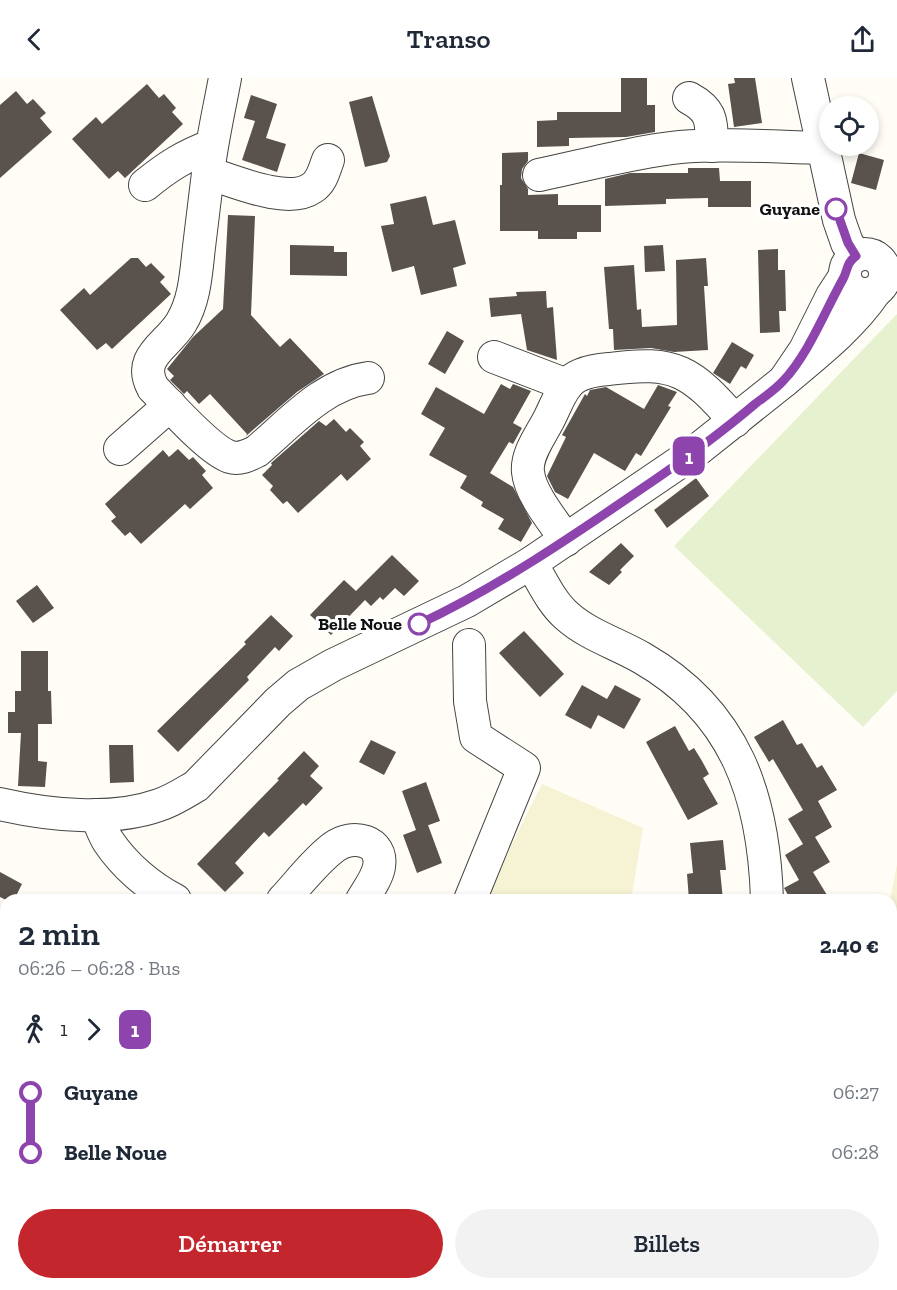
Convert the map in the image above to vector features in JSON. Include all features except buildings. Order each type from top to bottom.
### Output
[{"type":"street","points":[[225,78],[210,160],[192,298],[187,314],[179,327],[150,359],[147,369],[148,379],[153,388],[220,452],[238,458],[257,451],[327,393],[340,385],[368,378]]},
{"type":"street","points":[[808,78],[819,126]]},
{"type":"street","points":[[689,98],[706,110],[711,118],[712,146]]},
{"type":"street","points":[[539,175],[636,154],[679,148],[712,146],[819,148]]},
{"type":"street","points":[[145,185],[170,164],[195,152],[261,189],[291,195],[302,194],[314,187],[321,178],[328,160]]},
{"type":"street","points":[[826,156],[839,220],[848,243],[850,266]]},
{"type":"street","points":[[0,804],[23,810],[65,815],[96,814],[135,811],[159,805],[180,796],[196,786],[278,702],[298,685],[333,665],[467,601],[531,563],[682,461],[735,421],[784,381],[827,344],[864,308],[886,276],[878,258],[863,254],[850,266],[832,296],[806,350],[784,381]]},
{"type":"street","points":[[494,357],[567,385]]},
{"type":"street","points":[[566,540],[540,500],[531,483],[528,471],[530,456],[567,385],[573,380],[592,371],[647,365],[670,367],[708,391],[735,421]]},
{"type":"street","points":[[120,449],[170,405]]},
{"type":"street","points":[[531,563],[556,603],[567,615],[586,629],[644,658],[671,677],[691,692],[717,722],[738,758],[753,797],[763,843],[767,894]]},
{"type":"street","points":[[469,645],[470,701],[476,737],[524,768],[472,894]]},
{"type":"street","points":[[96,814],[108,840],[127,863],[163,894]]},
{"type":"street","points":[[289,894],[334,846],[355,838],[367,842],[376,850],[379,860],[379,869],[365,894]]},
{"type":"shaded area","points":[[542,784],[643,828],[632,894],[487,894]]},
{"type":"shaded area","points":[[897,864],[897,894],[891,894]]},
{"type":"green space","points":[[897,314],[897,691],[863,727],[674,546]]},
{"type":"bus line","name":"1","points":[[419,624],[467,601],[531,563],[620,504],[696,451],[784,381],[806,350],[832,296],[845,276],[849,261],[856,256],[848,243],[836,209]]},
{"type":"place","name":"Guyane","points":[[836,209]]},
{"type":"place","name":"Belle Noue","points":[[419,624]]}]
